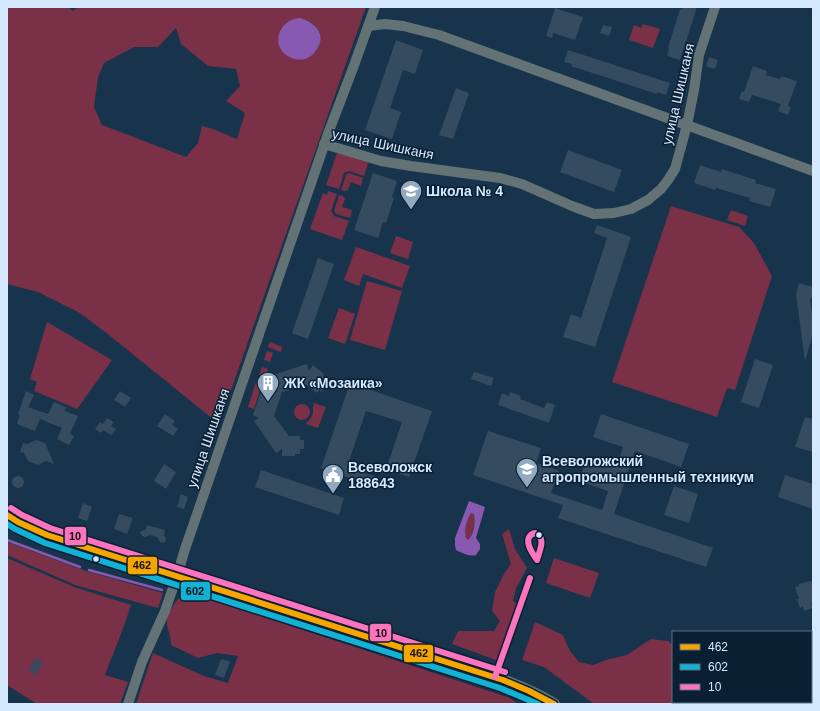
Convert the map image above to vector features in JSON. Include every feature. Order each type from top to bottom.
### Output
[{"type":"main road","points":[[7,515],[18,522],[46,535],[502,680],[525,689],[554,704]]},
{"type":"street","points":[[324,144],[375,7]]},
{"type":"street","name":"улица Шишканя","points":[[128,704],[142,662],[177,576],[324,144],[381,161],[500,178],[522,184],[594,214],[614,213],[631,209],[648,200],[661,189],[674,169],[687,125],[699,55],[715,7]]},
{"type":"street","points":[[368,26],[384,24],[403,26],[439,35],[813,171]]},
{"type":"shaded area","points":[[7,7],[68,7],[73,11],[78,7],[366,7],[219,424],[80,313],[38,292],[7,284]],"holes":[[[307,20],[316,27],[320,34],[320,43],[315,53]],[[176,28],[181,44],[208,66],[236,69],[240,86],[226,101],[245,113],[237,139],[202,126],[198,143],[186,157],[102,125],[94,107],[98,77],[104,63],[134,47],[158,47]]]},
{"type":"shaded area","points":[[300,18],[316,27],[319,31],[321,41],[315,52],[309,57],[301,60],[287,56],[282,51],[278,36],[286,24]]},
{"type":"shaded area","points":[[643,24],[660,29],[653,48],[629,40],[634,25],[641,28]]},
{"type":"shaded area","points":[[337,153],[369,161],[364,176],[349,171],[344,173],[339,189],[326,185]]},
{"type":"shaded area","points":[[349,173],[363,178],[361,186],[351,182],[348,190],[341,190],[346,175]]},
{"type":"shaded area","points":[[328,191],[337,194],[331,211],[334,216],[349,221],[342,240],[310,229],[323,193],[327,195]]},
{"type":"shaded area","points":[[339,195],[343,196],[345,199],[342,207],[352,210],[350,218],[336,214],[334,211]]},
{"type":"shaded area","points":[[671,206],[739,227],[754,243],[772,276],[735,390],[727,388],[717,417],[612,382]]},
{"type":"shaded area","points":[[731,210],[748,216],[745,226],[727,220]]},
{"type":"shaded area","points":[[396,236],[413,242],[408,259],[390,253]]},
{"type":"shaded area","points":[[356,247],[410,266],[402,288],[363,274],[359,286],[344,280]]},
{"type":"shaded area","points":[[367,281],[402,291],[385,350],[350,340]]},
{"type":"shaded area","points":[[339,308],[355,314],[345,344],[328,338]]},
{"type":"shaded area","points":[[47,322],[112,360],[77,409],[34,391],[37,382],[30,379]]},
{"type":"shaded area","points":[[270,342],[282,347],[281,352],[268,347]]},
{"type":"shaded area","points":[[267,351],[273,353],[270,362],[264,360]]},
{"type":"shaded area","points":[[262,367],[268,369],[265,378],[259,375]]},
{"type":"shaded area","points":[[256,382],[262,384],[254,409],[248,407]]},
{"type":"shaded area","points":[[314,403],[326,407],[318,428],[306,424],[313,414]]},
{"type":"shaded area","points":[[302,404],[309,409],[310,412],[305,419],[302,420],[295,415],[294,412],[299,405]]},
{"type":"shaded area","points":[[469,501],[485,507],[476,538],[480,544],[480,549],[476,555],[469,555],[456,550],[455,538]],"holes":[[[471,513],[474,514],[473,531],[468,540],[465,535],[466,526]]]},
{"type":"shaded area","points":[[471,513],[474,514],[474,524],[472,534],[468,540],[466,539],[465,529]]},
{"type":"shaded area","points":[[509,529],[515,549],[527,568],[516,588],[513,601],[519,606],[500,657],[496,660],[452,644],[458,631],[494,631],[500,621],[492,611],[495,592],[511,564],[502,534]]},
{"type":"shaded area","points":[[7,542],[86,571],[163,593],[158,608],[75,585],[7,555]]},
{"type":"shaded area","points":[[7,558],[74,587],[131,605],[105,675],[128,682],[120,704],[37,704],[7,685]]},
{"type":"shaded area","points":[[554,558],[599,573],[590,598],[546,583]]},
{"type":"shaded area","points":[[185,591],[510,698],[518,704],[136,704],[153,653],[204,676],[228,683],[238,656],[217,653],[198,658],[171,645],[167,626],[168,617],[175,603]]},
{"type":"shaded area","points":[[535,622],[563,635],[570,651],[579,662],[593,665],[627,655],[651,639],[668,641],[672,644],[672,703],[751,704],[594,704],[544,667],[522,660]]},
{"type":"building","points":[[683,7],[697,7],[680,60],[667,56],[680,9],[682,10]]},
{"type":"building","points":[[555,8],[583,17],[575,40],[553,33],[552,38],[546,36]]},
{"type":"building","points":[[603,25],[612,27],[609,36],[600,33]]},
{"type":"building","points":[[396,40],[423,50],[415,74],[403,70],[390,108],[401,112],[392,139],[365,130]]},
{"type":"building","points":[[568,50],[670,83],[666,95],[657,92],[657,94],[571,66],[572,64],[564,62]]},
{"type":"building","points":[[709,57],[718,60],[715,69],[706,66]]},
{"type":"building","points":[[753,66],[767,71],[766,75],[780,79],[781,76],[797,81],[788,106],[791,107],[788,115],[778,111],[781,104],[752,95],[749,102],[739,99],[742,91],[744,92]]},
{"type":"building","points":[[456,88],[469,93],[453,139],[439,135]]},
{"type":"building","points":[[568,150],[622,170],[614,192],[560,172]]},
{"type":"building","points":[[700,165],[721,172],[722,169],[756,180],[755,183],[776,189],[770,207],[749,201],[750,198],[716,188],[715,190],[694,183]]},
{"type":"building","points":[[373,173],[397,181],[392,197],[394,198],[386,223],[383,222],[378,238],[354,230]]},
{"type":"building","points":[[597,225],[631,237],[595,347],[563,337],[571,314],[581,318],[607,238],[594,233]]},
{"type":"building","points":[[318,258],[334,264],[308,339],[292,333]]},
{"type":"building","points":[[799,283],[813,287],[813,299],[810,298],[813,334],[805,361],[796,294]]},
{"type":"building","points":[[755,359],[773,365],[759,408],[741,402]]},
{"type":"building","name":"ЖК «Мозаика»","points":[[307,364],[309,371],[313,365],[324,374],[323,376],[327,379],[324,383],[327,385],[322,392],[319,390],[317,393],[306,385],[282,392],[274,416],[289,436],[300,436],[300,440],[304,440],[304,449],[300,449],[300,454],[295,454],[295,456],[282,456],[282,449],[276,453],[254,421],[259,418],[253,415],[265,380],[272,383],[270,376]]},
{"type":"building","points":[[474,372],[494,378],[491,386],[471,379]]},
{"type":"building","points":[[350,383],[432,411],[409,477],[386,469],[402,422],[366,411],[347,467],[376,477],[373,486],[321,468]]},
{"type":"building","points":[[26,391],[34,395],[28,407],[48,414],[54,402],[66,407],[65,411],[78,416],[70,434],[74,436],[69,445],[57,439],[62,428],[40,419],[35,431],[17,424],[20,415],[18,414]]},
{"type":"building","points":[[120,391],[131,398],[125,407],[114,400]]},
{"type":"building","points":[[510,392],[521,396],[520,399],[544,408],[547,402],[555,405],[549,423],[498,405],[502,393],[509,396]]},
{"type":"building","points":[[165,414],[175,421],[172,425],[178,429],[173,436],[157,426]]},
{"type":"building","name":"Всеволожский агропромышленный техникум","points":[[601,414],[689,444],[681,467],[635,451],[614,514],[713,548],[706,567],[558,518],[563,505],[473,475],[488,431],[541,448],[536,463],[559,471],[551,493],[602,510],[608,491],[579,481],[587,457],[617,466],[623,447],[593,437]]},
{"type":"building","points":[[805,417],[813,419],[813,452],[795,447]]},
{"type":"building","points":[[107,418],[114,422],[111,426],[116,429],[111,435],[103,430],[101,433],[95,429],[100,422],[103,424]]},
{"type":"building","points":[[36,440],[45,443],[54,464],[46,461],[38,465],[28,461],[24,453],[20,452],[23,443],[27,444]]},
{"type":"building","points":[[164,464],[176,472],[166,489],[154,481]]},
{"type":"building","points":[[261,470],[344,498],[339,515],[255,487]]},
{"type":"building","points":[[785,475],[813,484],[813,509],[778,497]]},
{"type":"building","points":[[16,476],[20,476],[24,482],[20,488],[16,488],[12,484],[12,480]]},
{"type":"building","points":[[674,486],[698,494],[689,523],[664,515]]},
{"type":"building","points":[[181,494],[188,497],[184,509],[177,507]]},
{"type":"building","points":[[83,503],[92,507],[87,521],[78,518]]},
{"type":"building","points":[[119,514],[133,518],[127,534],[114,529]]},
{"type":"building","points":[[147,525],[165,530],[165,542],[162,543],[157,537],[150,535],[145,537],[142,536],[140,532],[146,529]]},
{"type":"building","points":[[810,581],[813,582],[813,603],[811,604],[813,608],[804,611],[803,606],[800,608],[795,587],[799,586],[799,584]]},
{"type":"building","points":[[36,658],[43,662],[35,675],[29,671]]},
{"type":"building","points":[[221,659],[230,661],[224,678],[215,675]]},
{"type":"waterway","points":[[7,540],[80,567]]},
{"type":"waterway","points":[[89,570],[162,590]]},
{"type":"transit line","name":"10","points":[[11,508],[22,515],[50,528],[505,672]]},
{"type":"transit line","name":"462","points":[[7,515],[18,522],[47,535],[503,680],[554,704]]},
{"type":"transit line","name":"602","points":[[7,524],[45,543],[500,688],[538,704]]},
{"type":"transit line","name":"10","points":[[535,533],[541,538],[541,545],[537,560],[530,549],[528,541],[531,535],[535,533]]},
{"type":"transit line","name":"10","points":[[495,677],[530,578]]},
{"type":"place","name":"Школа № 4","points":[[411,210]]},
{"type":"place","name":"ЖК «Мозаика»","points":[[268,402]]},
{"type":"place","name":"Всеволожский агропромышленный техникум","points":[[527,488]]},
{"type":"place","name":"Всеволожск 188643","points":[[333,494]]}]
